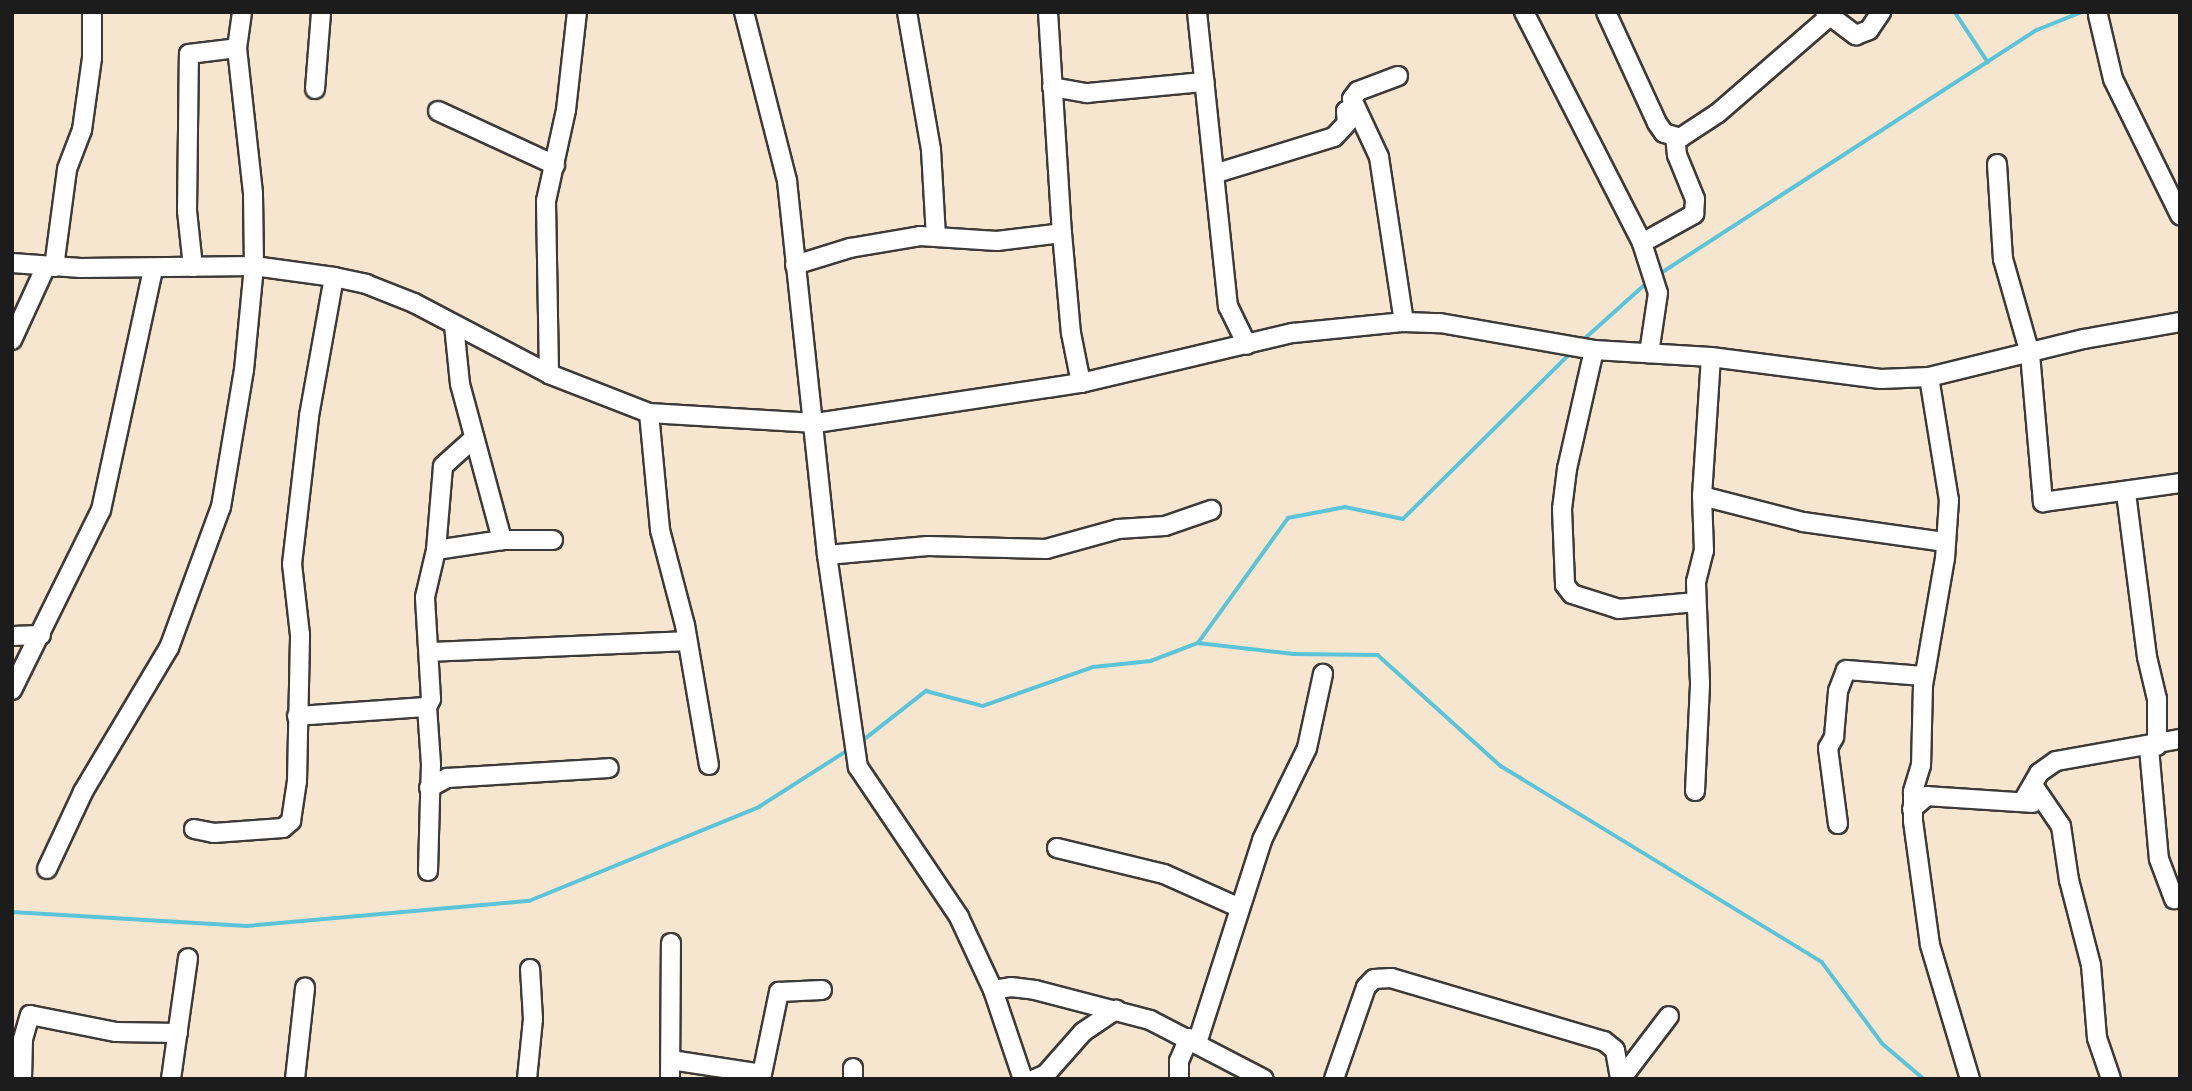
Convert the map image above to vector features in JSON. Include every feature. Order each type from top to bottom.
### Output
[{"type":"street","points":[[12,340],[50,266],[67,169],[82,130],[92,58],[92,12]]},
{"type":"street","points":[[47,869],[83,792],[139,704],[186,611],[221,508],[244,370],[254,265],[253,193],[237,48],[243,12]]},
{"type":"street","points":[[315,89],[321,12]]},
{"type":"street","points":[[549,374],[546,210],[577,12]]},
{"type":"street","points":[[744,12],[788,181],[795,265],[816,423],[827,555],[858,767],[941,884],[993,990],[1023,1079]]},
{"type":"street","points":[[907,12],[931,150],[936,236]]},
{"type":"street","points":[[1048,12],[1062,233],[1071,333],[1081,383]]},
{"type":"street","points":[[1197,12],[1217,173],[1228,306],[1247,345]]},
{"type":"street","points":[[1524,12],[1642,243],[1657,289],[1649,353]]},
{"type":"street","points":[[1606,12],[1657,123],[1664,133],[1675,137],[1693,133],[1718,113],[1827,15],[1848,32],[1860,34],[1881,12]]},
{"type":"street","points":[[2098,15],[2113,79],[2180,215]]},
{"type":"street","points":[[193,267],[187,211],[189,54],[237,48]]},
{"type":"street","points":[[1398,76],[1353,94],[1355,108],[1379,157],[1404,322]]},
{"type":"street","points":[[1052,87],[1087,93],[1204,82]]},
{"type":"street","points":[[1217,173],[1334,137],[1347,123],[1346,111],[1355,108]]},
{"type":"street","points":[[438,111],[555,165]]},
{"type":"street","points":[[1642,243],[1693,214],[1695,199],[1677,155],[1675,137]]},
{"type":"street","points":[[1997,164],[2003,259],[2030,354],[2043,502],[2126,493],[2180,483]]},
{"type":"street","points":[[795,265],[850,247],[936,236],[997,241],[1062,233]]},
{"type":"street","points":[[12,263],[152,269],[254,265],[334,277],[366,284],[549,374],[649,413],[816,423],[1081,383],[1293,332],[1404,322],[1440,323],[1594,351],[1711,356],[1813,373],[1929,377],[2084,339],[2180,322]]},
{"type":"street","points":[[12,690],[101,510],[152,269]]},
{"type":"street","points":[[194,829],[215,832],[283,828],[291,821],[299,613],[292,564],[309,416],[334,277]]},
{"type":"street","points":[[454,325],[460,383],[502,540]]},
{"type":"street","points":[[1594,351],[1565,482],[1565,586],[1572,594],[1619,609],[1696,602]]},
{"type":"street","points":[[1695,791],[1700,683],[1696,602],[1704,551],[1702,496],[1711,356]]},
{"type":"street","points":[[1929,377],[1949,483],[1946,542],[1924,676],[1922,790],[1912,809],[1930,945],[1970,1079]]},
{"type":"street","points":[[649,413],[660,530],[687,641],[709,765]]},
{"type":"street","points":[[428,871],[427,707],[431,699],[425,597],[436,550],[443,466],[474,438]]},
{"type":"street","points":[[2126,493],[2147,657],[2157,699],[2153,747],[2159,859],[2174,898]]},
{"type":"street","points":[[1702,496],[1803,522],[1946,542]]},
{"type":"street","points":[[827,555],[928,546],[1046,549],[1118,529],[1165,526],[1211,510]]},
{"type":"street","points":[[436,550],[502,540],[553,540]]},
{"type":"street","points":[[12,636],[41,635]]},
{"type":"street","points":[[429,652],[687,641]]},
{"type":"street","points":[[1838,824],[1828,748],[1834,737],[1838,691],[1846,670],[1924,676]]},
{"type":"street","points":[[1179,1079],[1179,1061],[1193,1041],[1262,840],[1307,748],[1322,674]]},
{"type":"street","points":[[297,716],[427,707]]},
{"type":"street","points":[[2023,801],[2045,766],[2056,761],[2153,747],[2180,739]]},
{"type":"street","points":[[429,788],[447,778],[609,768]]},
{"type":"street","points":[[2033,785],[2061,826],[2071,892],[2091,965],[2097,1038],[2111,1079]]},
{"type":"street","points":[[1922,790],[2002,804],[2023,801],[2047,806]]},
{"type":"street","points":[[1057,848],[1164,874],[1240,908]]},
{"type":"street","points":[[670,1079],[671,943]]},
{"type":"street","points":[[171,1079],[188,958]]},
{"type":"street","points":[[527,1079],[533,1019],[530,969]]},
{"type":"street","points":[[1334,1079],[1366,987],[1374,979],[1391,978],[1604,1041],[1615,1050],[1620,1079]]},
{"type":"street","points":[[993,990],[1011,986],[1116,1010],[1193,1041],[1264,1079]]},
{"type":"street","points":[[295,1079],[305,988]]},
{"type":"street","points":[[671,1060],[761,1077],[779,992],[822,990]]},
{"type":"street","points":[[1035,1079],[1046,1074],[1083,1032],[1116,1010]]},
{"type":"street","points":[[22,1079],[23,1039],[30,1015],[116,1032],[178,1033]]},
{"type":"street","points":[[1620,1079],[1669,1016]]},
{"type":"waterway","points":[[1955,12],[1988,62]]},
{"type":"waterway","points":[[1658,275],[2037,30],[2082,12]]},
{"type":"waterway","points":[[1582,341],[1649,281]]},
{"type":"waterway","points":[[1198,643],[1288,518],[1345,507],[1403,519],[1572,352]]},
{"type":"waterway","points":[[861,742],[926,691],[983,706],[1093,667],[1151,661],[1198,643],[1293,654],[1378,655],[1501,766],[1822,962],[1883,1044],[1924,1079]]},
{"type":"waterway","points":[[12,912],[247,926],[529,901],[759,807],[848,750]]}]
